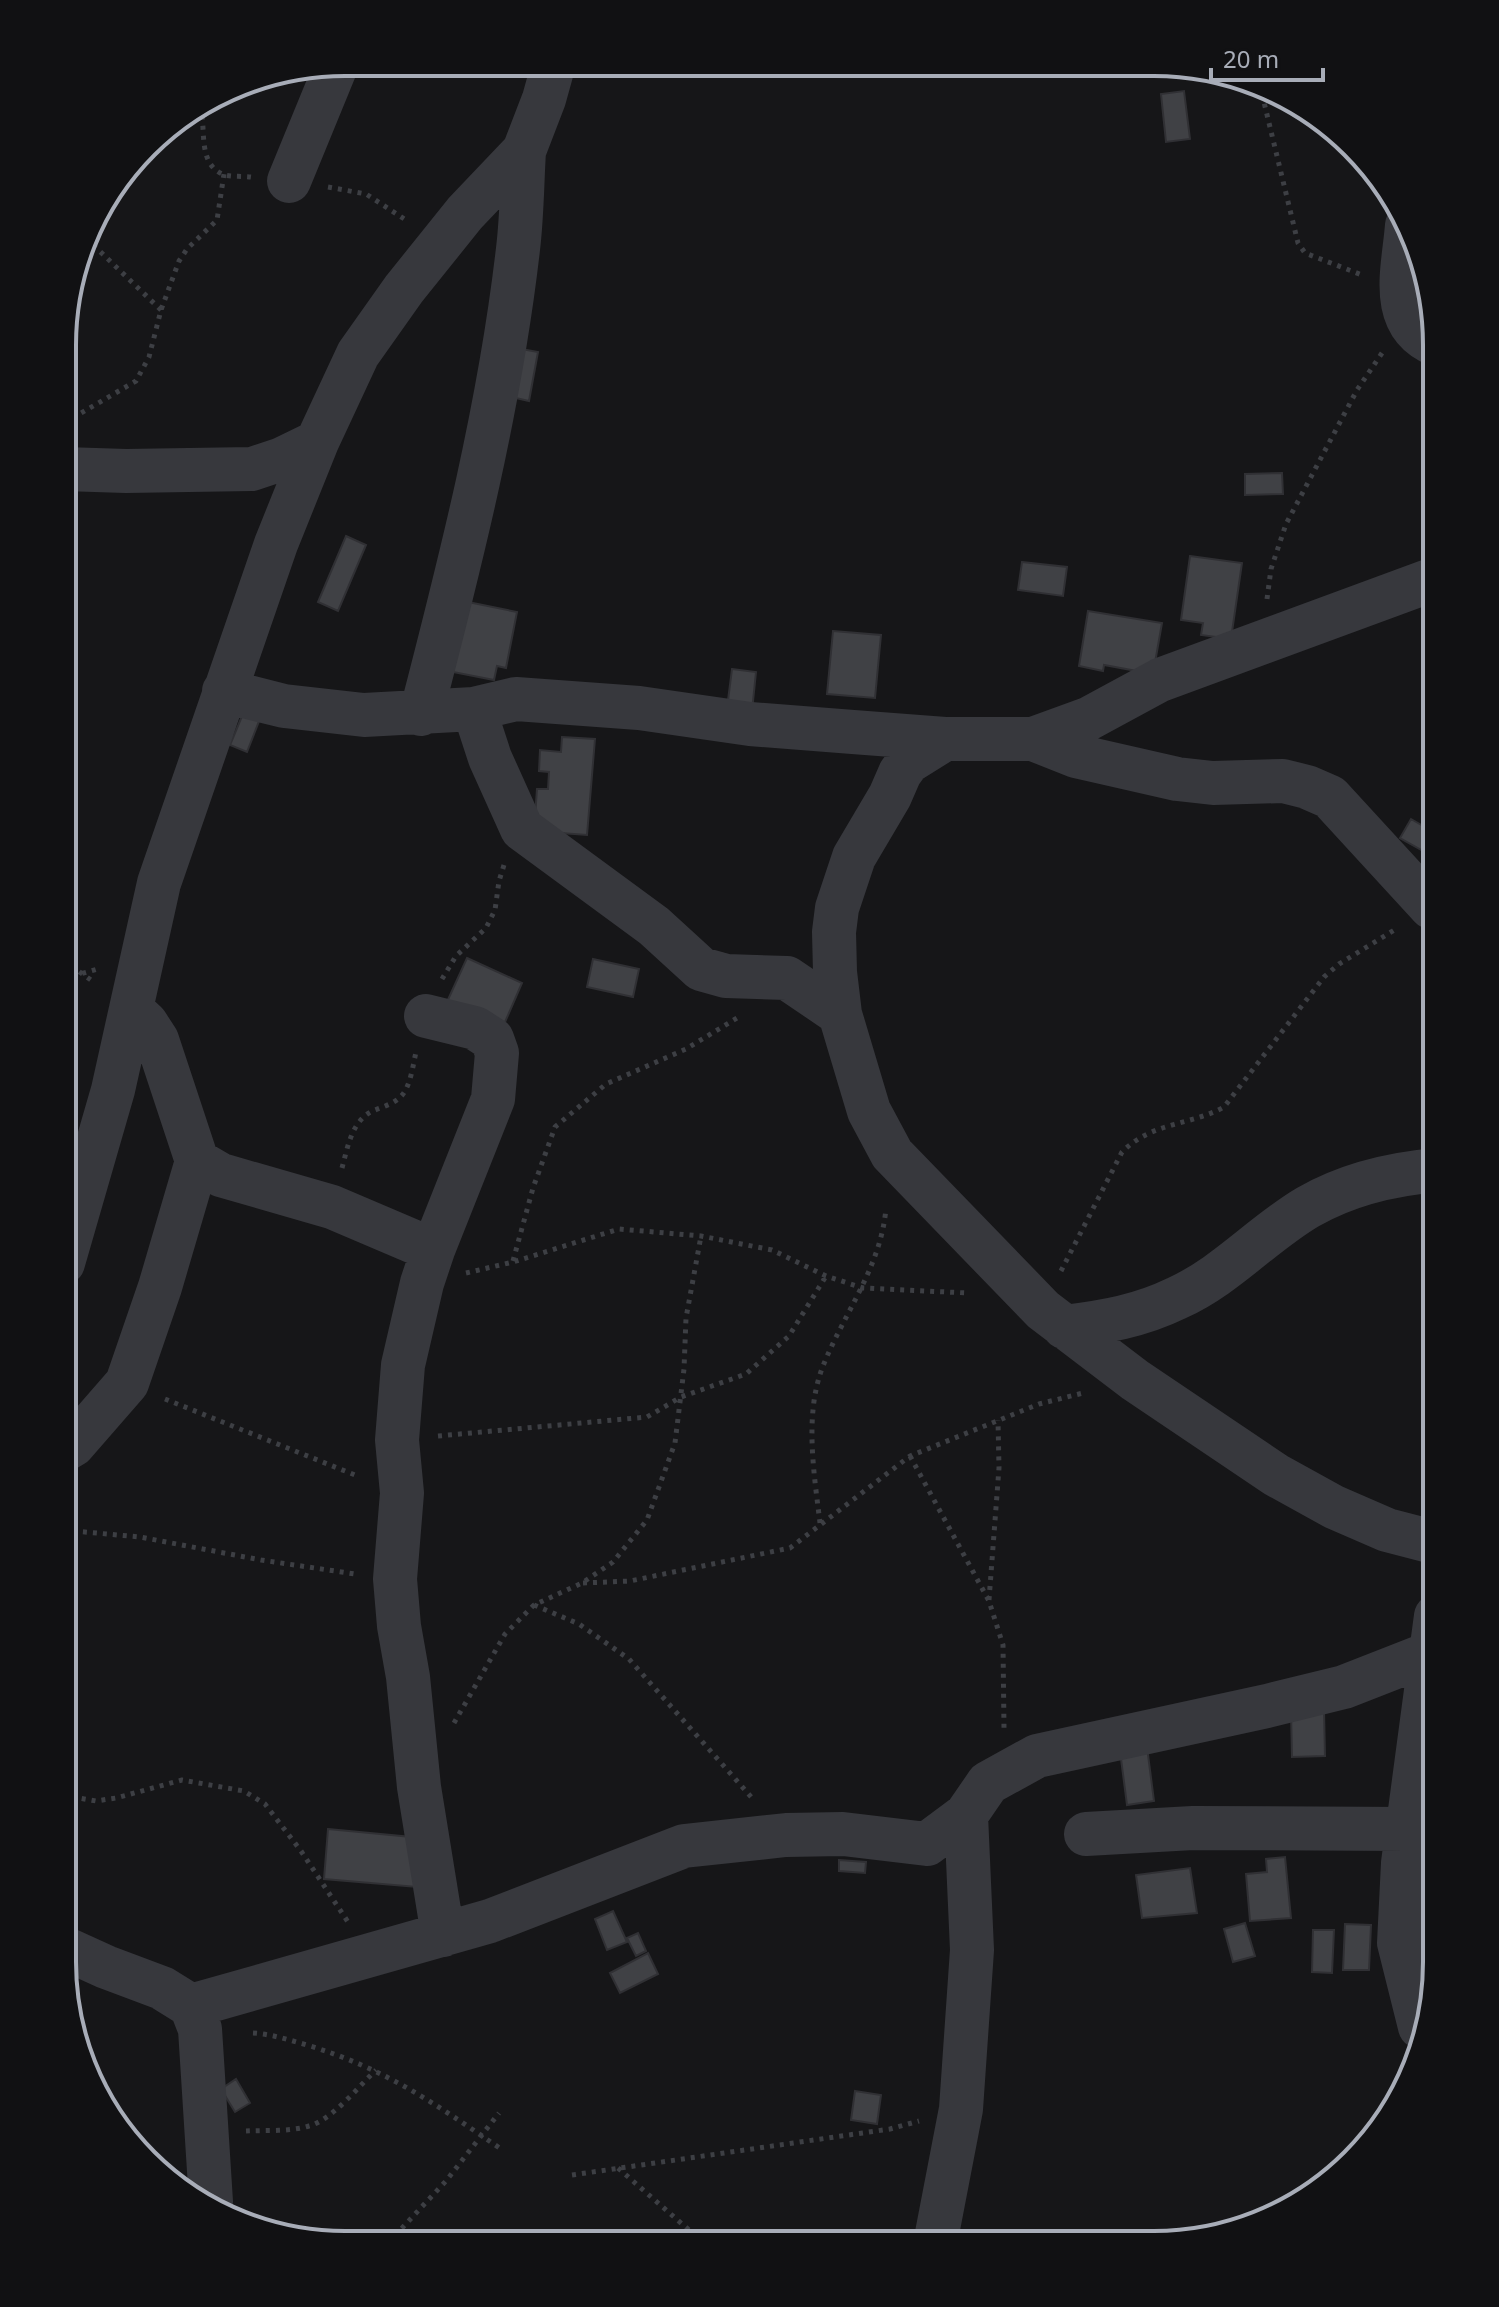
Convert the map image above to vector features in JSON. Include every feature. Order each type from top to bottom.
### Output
[{"type":"street","points":[[289,181],[332,77]]},
{"type":"street","points":[[421,714],[482,464],[516,260],[524,151],[550,77]]},
{"type":"street","points":[[76,1218],[113,1090],[159,883],[224,691],[317,442],[358,354],[404,289],[465,213],[524,151]]},
{"type":"street","points":[[1410,265],[1414,317]]},
{"type":"street","points":[[76,469],[252,469],[317,442]]},
{"type":"street","points":[[252,469],[297,490]]},
{"type":"street","points":[[224,691],[284,706],[364,715],[474,709],[516,699],[639,708],[750,724],[945,739],[1033,739],[1088,719],[1160,680],[1423,583]]},
{"type":"street","points":[[474,709],[490,758],[522,829],[654,926],[701,969],[726,976],[787,978],[840,1014]]},
{"type":"street","points":[[945,739],[908,762],[854,857],[844,883],[834,932],[840,1014],[869,1111],[892,1154],[1046,1311],[1135,1380],[1276,1475],[1334,1507],[1387,1530],[1422,1539]]},
{"type":"street","points":[[1033,739],[1076,756],[1177,779],[1213,783],[1283,781],[1307,787],[1330,797],[1423,896]]},
{"type":"street","points":[[76,1442],[127,1383],[160,1287],[197,1161],[157,1040],[146,1023],[131,1009]]},
{"type":"street","points":[[426,1016],[475,1028],[492,1039],[497,1053],[493,1099],[427,1267],[403,1365],[397,1440],[402,1493],[395,1579],[419,1787],[443,1935]]},
{"type":"street","points":[[197,1161],[221,1175],[332,1207],[427,1267]]},
{"type":"street","points":[[1046,1311],[1113,1321],[1178,1298],[1222,1272],[1307,1208],[1344,1190],[1385,1176],[1422,1172]]},
{"type":"street","points":[[196,2017],[372,1955],[490,1921],[684,1846],[786,1835],[843,1834],[927,1844],[977,1799],[1037,1756],[1328,1691],[1422,1636]]},
{"type":"street","points":[[1417,2016],[1399,1943],[1415,1855],[1422,1774]]},
{"type":"street","points":[[938,2231],[961,2109],[972,1950],[977,1799]]},
{"type":"street","points":[[1086,1834],[1193,1828],[1415,1855]]},
{"type":"street","points":[[76,1953],[162,1988],[196,2017],[210,2195]]},
{"type":"path","points":[[1263,100],[1298,243],[1305,253],[1414,317],[1357,390],[1286,524],[1271,569],[1263,643]]},
{"type":"path","points":[[76,416],[136,381],[149,357],[161,310],[179,261],[217,220],[224,174]]},
{"type":"path","points":[[95,247],[161,310]]},
{"type":"path","points":[[427,1267],[513,1262],[619,1229],[701,1236],[772,1250],[826,1276],[863,1288],[1046,1311],[1079,1234],[1122,1152],[1131,1143],[1152,1132],[1224,1107],[1324,977],[1339,964],[1423,915]]},
{"type":"path","points":[[513,1262],[533,1188],[555,1127],[606,1084],[686,1049],[743,1015]]},
{"type":"path","points":[[820,1524],[813,1468],[813,1405],[822,1367],[863,1288],[885,1227],[892,1154]]},
{"type":"path","points":[[448,1734],[505,1634],[534,1605],[582,1583],[613,1562],[647,1520],[675,1443],[686,1318],[701,1236]]},
{"type":"path","points":[[397,1440],[647,1417],[681,1397],[746,1374],[789,1336],[826,1276]]},
{"type":"path","points":[[582,1583],[630,1581],[790,1548],[910,1456],[1039,1404],[1135,1380]]},
{"type":"path","points":[[127,1383],[402,1493]]},
{"type":"path","points":[[989,1601],[999,1468],[998,1420]]},
{"type":"path","points":[[910,1456],[989,1601],[1003,1645],[1004,1751],[977,1799]]},
{"type":"path","points":[[76,1531],[140,1537],[261,1560],[395,1579]]},
{"type":"path","points":[[534,1605],[579,1624],[629,1659],[786,1835]]},
{"type":"path","points":[[76,1797],[106,1800],[182,1780],[244,1791],[265,1804],[372,1955]]},
{"type":"path","points":[[196,2017],[348,2057],[416,2091],[501,2149]]},
{"type":"path","points":[[205,2132],[308,2127],[322,2121],[376,2070]]},
{"type":"path","points":[[572,2175],[890,2129],[961,2109]]},
{"type":"path","points":[[399,2231],[446,2181],[499,2113]]},
{"type":"path","points":[[617,2167],[690,2231]]},
{"type":"building","points":[[1184,91],[1190,139],[1166,142],[1161,94]]},
{"type":"building","points":[[516,348],[538,352],[529,401],[507,396]]},
{"type":"building","points":[[1282,473],[1283,494],[1245,495],[1245,474]]},
{"type":"building","points":[[346,536],[366,545],[338,611],[318,602]]},
{"type":"building","points":[[1190,556],[1242,563],[1231,639],[1201,635],[1203,623],[1181,620]]},
{"type":"building","points":[[1022,562],[1067,567],[1063,596],[1018,590]]},
{"type":"building","points":[[468,602],[517,612],[506,668],[497,666],[494,680],[453,672]]},
{"type":"building","points":[[1088,611],[1162,623],[1153,674],[1104,665],[1103,671],[1079,666]]},
{"type":"building","points":[[833,631],[881,635],[875,698],[827,694]]},
{"type":"building","points":[[732,669],[756,672],[752,711],[727,708]]},
{"type":"building","points":[[247,704],[263,711],[247,752],[230,745]]},
{"type":"building","points":[[562,737],[595,739],[587,835],[534,831],[537,789],[548,789],[549,772],[539,771],[540,750],[561,752]]},
{"type":"building","points":[[1411,819],[1423,826],[1423,851],[1400,838]]},
{"type":"building","points":[[467,958],[522,983],[502,1029],[446,1004]]},
{"type":"building","points":[[593,959],[639,969],[633,997],[587,987]]},
{"type":"building","points":[[1324,1710],[1325,1756],[1292,1757],[1291,1711]]},
{"type":"building","points":[[1147,1747],[1154,1801],[1127,1805],[1120,1751]]},
{"type":"building","points":[[328,1829],[422,1838],[417,1887],[324,1879]]},
{"type":"building","points":[[1285,1857],[1291,1918],[1250,1921],[1246,1874],[1267,1872],[1266,1859]]},
{"type":"building","points":[[839,1860],[866,1862],[865,1873],[839,1871]]},
{"type":"building","points":[[1190,1868],[1197,1913],[1142,1918],[1136,1875]]},
{"type":"building","points":[[613,1911],[627,1942],[607,1950],[595,1919]]},
{"type":"building","points":[[1245,1923],[1255,1956],[1233,1962],[1224,1929]]},
{"type":"building","points":[[1345,1924],[1371,1925],[1369,1970],[1343,1970]]},
{"type":"building","points":[[1313,1930],[1334,1930],[1332,1973],[1312,1972]]},
{"type":"building","points":[[638,1933],[646,1951],[636,1956],[627,1938]]},
{"type":"building","points":[[648,1953],[658,1974],[620,1993],[610,1973]]},
{"type":"building","points":[[236,2079],[250,2103],[235,2112],[221,2089]]},
{"type":"building","points":[[855,2091],[881,2095],[877,2124],[851,2120]]}]
